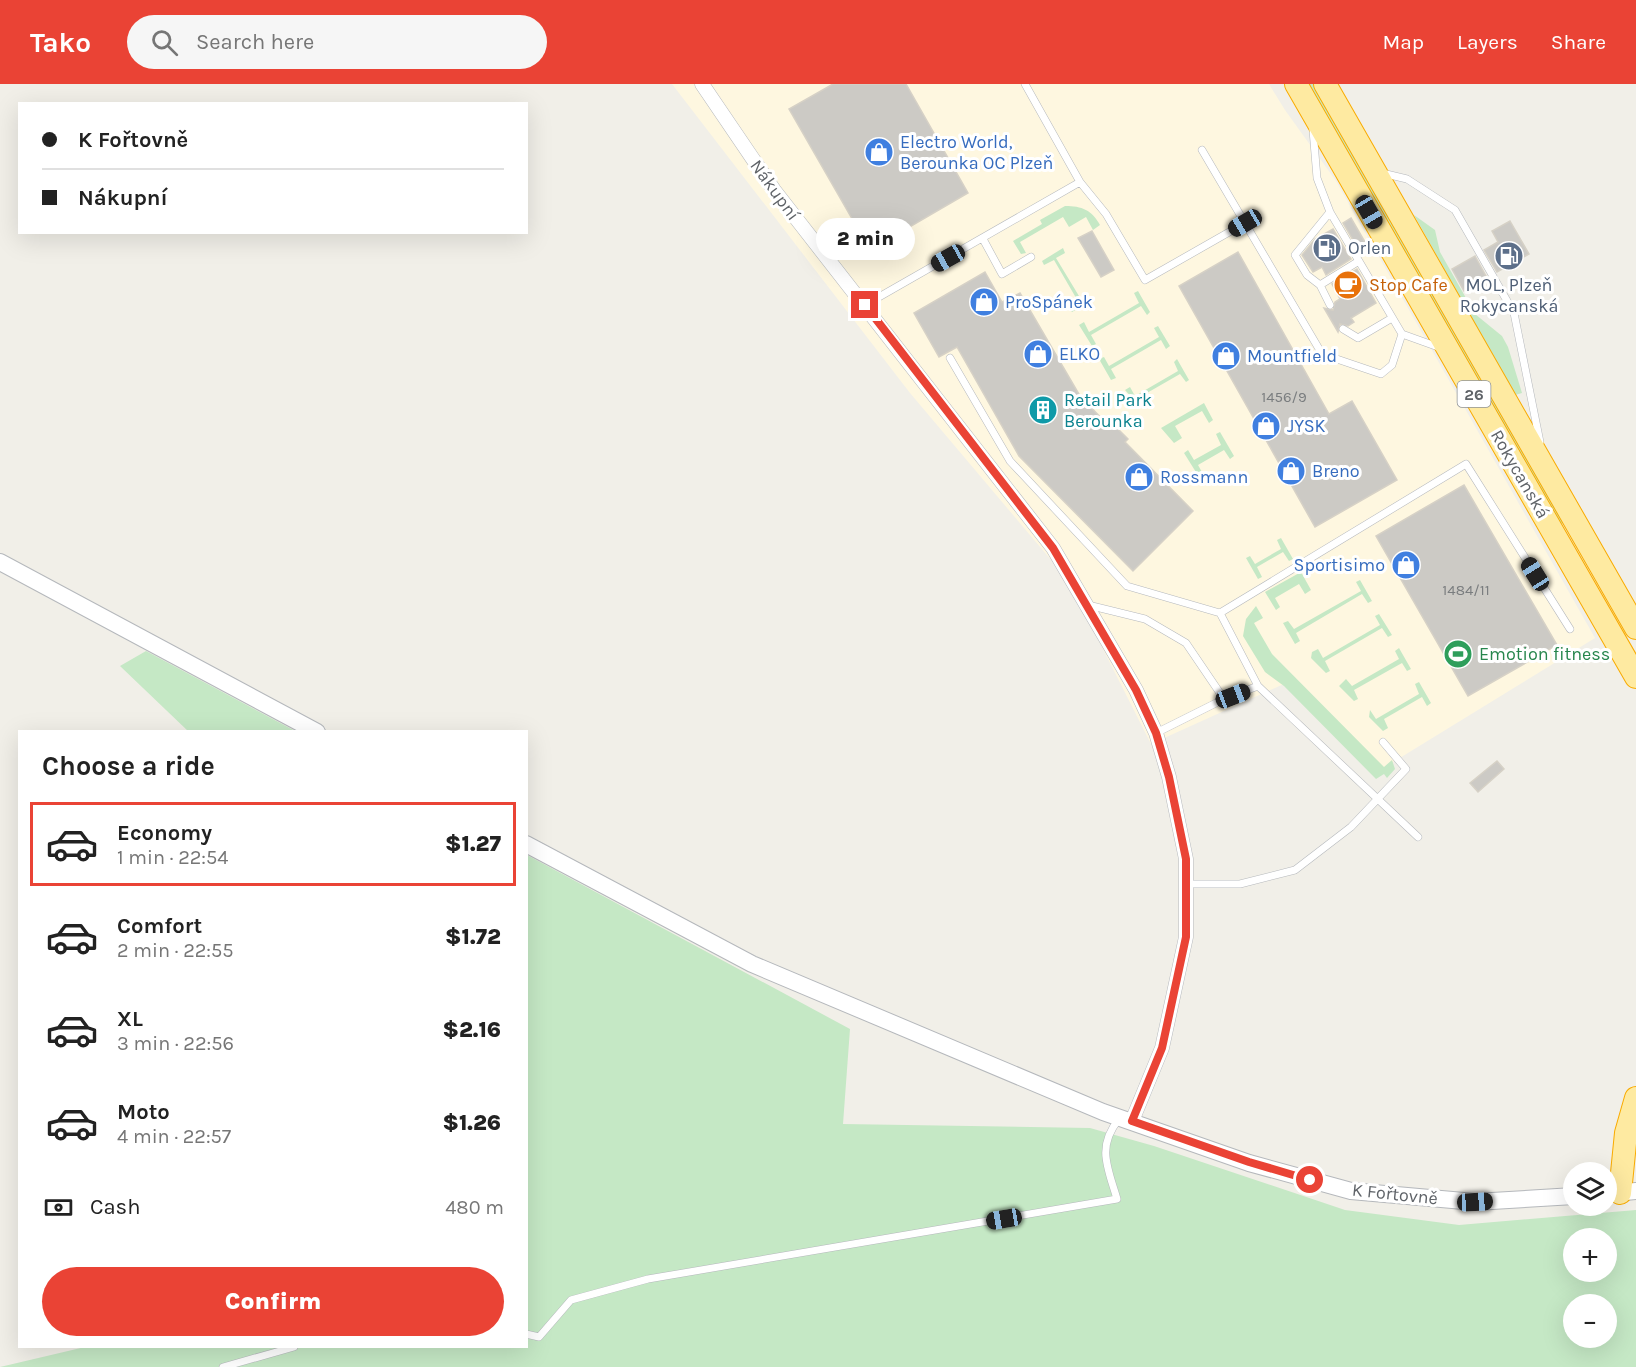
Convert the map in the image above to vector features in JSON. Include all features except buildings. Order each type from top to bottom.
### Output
[{"type":"highway","name":"Rokycanská","points":[[1296,84],[1636,677]]},
{"type":"highway","name":"Rokycanská","points":[[1325,84],[1545,465],[1636,628]]},
{"type":"highway","points":[[1621,1193],[1626,1133],[1636,1098]]},
{"type":"street","name":"Nákupní","points":[[702,84],[774,190],[1053,548],[1136,690],[1156,733],[1169,777],[1186,859],[1186,937],[1162,1048],[1126,1119]]},
{"type":"street","points":[[0,562],[313,730]]},
{"type":"street","name":"K Fořtovně","points":[[528,845],[752,964],[1126,1119],[1249,1162],[1351,1191],[1475,1202],[1563,1197]]},
{"type":"lane","points":[[1025,84],[1080,182],[1106,214],[1145,280],[1245,223]]},
{"type":"lane","points":[[1312,112],[1317,178],[1330,212],[1402,334],[1449,351]]},
{"type":"lane","points":[[1202,150],[1322,354],[1381,374],[1392,365],[1402,334]]},
{"type":"lane","points":[[1375,171],[1407,179],[1455,210],[1461,220],[1514,313],[1545,465]]},
{"type":"lane","points":[[865,305],[1080,182]]},
{"type":"lane","points":[[1330,212],[1295,255],[1307,275],[1320,285],[1330,305]]},
{"type":"lane","points":[[983,239],[1002,274],[1031,257]]},
{"type":"lane","points":[[1320,285],[1359,261]]},
{"type":"lane","points":[[1343,329],[1358,338],[1392,318]]},
{"type":"lane","points":[[950,358],[1010,461],[1127,586],[1220,613],[1258,686],[1377,801],[1418,837]]},
{"type":"lane","points":[[1220,613],[1466,464],[1570,629]]},
{"type":"lane","points":[[1086,604],[1145,619],[1186,643],[1224,699]]},
{"type":"lane","points":[[1156,733],[1224,699],[1258,686]]},
{"type":"lane","points":[[1186,884],[1240,884],[1295,870],[1351,827],[1406,769],[1383,742]]},
{"type":"lane","points":[[528,1334],[539,1337],[572,1300],[648,1279],[1117,1199],[1105,1156],[1107,1133],[1126,1119]]},
{"type":"lane","points":[[223,1367],[290,1348]]},
{"type":"shaded area","points":[[672,84],[1269,84],[1336,181],[1595,638],[1377,772],[1286,683],[1151,744],[1068,580],[910,393]]},
{"type":"green space","points":[[1308,84],[1316,84],[1565,524],[1560,523]]},
{"type":"green space","points":[[1065,206],[1086,210],[1100,225],[1093,230],[1086,217],[1069,227],[1063,217],[1020,242],[1026,253],[1021,254],[1013,241],[1042,224],[1040,220]]},
{"type":"green space","points":[[1414,215],[1435,230],[1440,252],[1475,314],[1502,336],[1508,347],[1522,393],[1515,395]]},
{"type":"green space","points":[[1063,248],[1065,253],[1056,258],[1082,301],[1091,297],[1093,300],[1072,312],[1070,309],[1079,303],[1054,260],[1044,265],[1042,261]]},
{"type":"green space","points":[[1138,291],[1150,312],[1147,315],[1141,306],[1091,335],[1096,344],[1092,346],[1079,325],[1084,322],[1089,332],[1139,303],[1134,293]]},
{"type":"green space","points":[[1158,326],[1170,346],[1166,349],[1161,340],[1111,369],[1116,378],[1111,380],[1099,359],[1104,357],[1109,366],[1159,337],[1154,328]]},
{"type":"green space","points":[[1177,359],[1189,380],[1186,382],[1180,374],[1140,397],[1145,406],[1141,408],[1125,390],[1130,387],[1135,396],[1178,371],[1174,362]]},
{"type":"green space","points":[[1204,403],[1213,420],[1209,423],[1202,411],[1175,426],[1182,438],[1174,443],[1161,428]]},
{"type":"green space","points":[[1220,432],[1234,456],[1230,459],[1224,450],[1198,465],[1203,474],[1199,477],[1184,453],[1188,450],[1194,460],[1221,445],[1216,434]]},
{"type":"green space","points":[[1281,538],[1293,559],[1289,561],[1283,552],[1257,567],[1262,577],[1258,579],[1246,558],[1250,556],[1255,564],[1281,549],[1277,540]]},
{"type":"green space","points":[[1301,572],[1311,590],[1305,594],[1299,584],[1275,598],[1280,607],[1276,610],[1265,592]]},
{"type":"green space","points":[[1360,580],[1372,601],[1368,603],[1362,594],[1296,633],[1300,641],[1295,644],[1283,623],[1288,621],[1294,629],[1361,591],[1356,582]]},
{"type":"green space","points":[[1256,606],[1263,618],[1254,623],[1272,654],[1384,767],[1392,760],[1395,769],[1387,778],[1384,774],[1376,779],[1284,686],[1265,672],[1243,636],[1246,619]]},
{"type":"green space","points":[[1379,614],[1392,635],[1388,637],[1382,628],[1325,661],[1330,671],[1326,673],[1311,658],[1312,652],[1318,649],[1323,658],[1380,625],[1375,616]]},
{"type":"green space","points":[[1399,648],[1411,669],[1407,671],[1402,663],[1354,690],[1358,699],[1354,701],[1339,686],[1346,679],[1352,686],[1399,659],[1395,651]]},
{"type":"green space","points":[[146,651],[293,730],[187,730],[120,666]]},
{"type":"green space","points":[[1419,682],[1431,703],[1427,706],[1422,697],[1384,719],[1388,728],[1383,731],[1369,717],[1370,710],[1376,719],[1419,694],[1415,684]]},
{"type":"green space","points":[[528,856],[850,1029],[843,1124],[1090,1128],[1154,1146],[1345,1210],[1459,1225],[1565,1216],[1617,1216],[1617,1212],[1636,1210],[1636,1367],[0,1367],[81,1348],[528,1348]]},
{"type":"place","name":"Electro World, Berounka OC Plzeň","points":[[879,152]]},
{"type":"place","name":"Orlen","points":[[1327,248]]},
{"type":"place","name":"MOL, Plzeň Rokycanská","points":[[1509,256]]},
{"type":"place","name":"Stop Cafe","points":[[1348,285]]},
{"type":"place","name":"ProSpánek","points":[[984,302]]},
{"type":"place","name":"ELKO","points":[[1038,354]]},
{"type":"place","name":"Mountfield","points":[[1226,356]]},
{"type":"place","name":"Retail Park Berounka","points":[[1043,410]]},
{"type":"place","name":"JYSK","points":[[1266,426]]},
{"type":"place","name":"Breno","points":[[1291,471]]},
{"type":"place","name":"Rossmann","points":[[1139,477]]},
{"type":"place","name":"Sportisimo","points":[[1406,565]]},
{"type":"place","name":"Emotion fitness","points":[[1458,654]]},
{"type":"route","points":[[865,305],[1053,548],[1136,690],[1156,733],[1169,777],[1186,859],[1186,937],[1162,1048],[1132,1121],[1249,1162],[1310,1180]]}]
